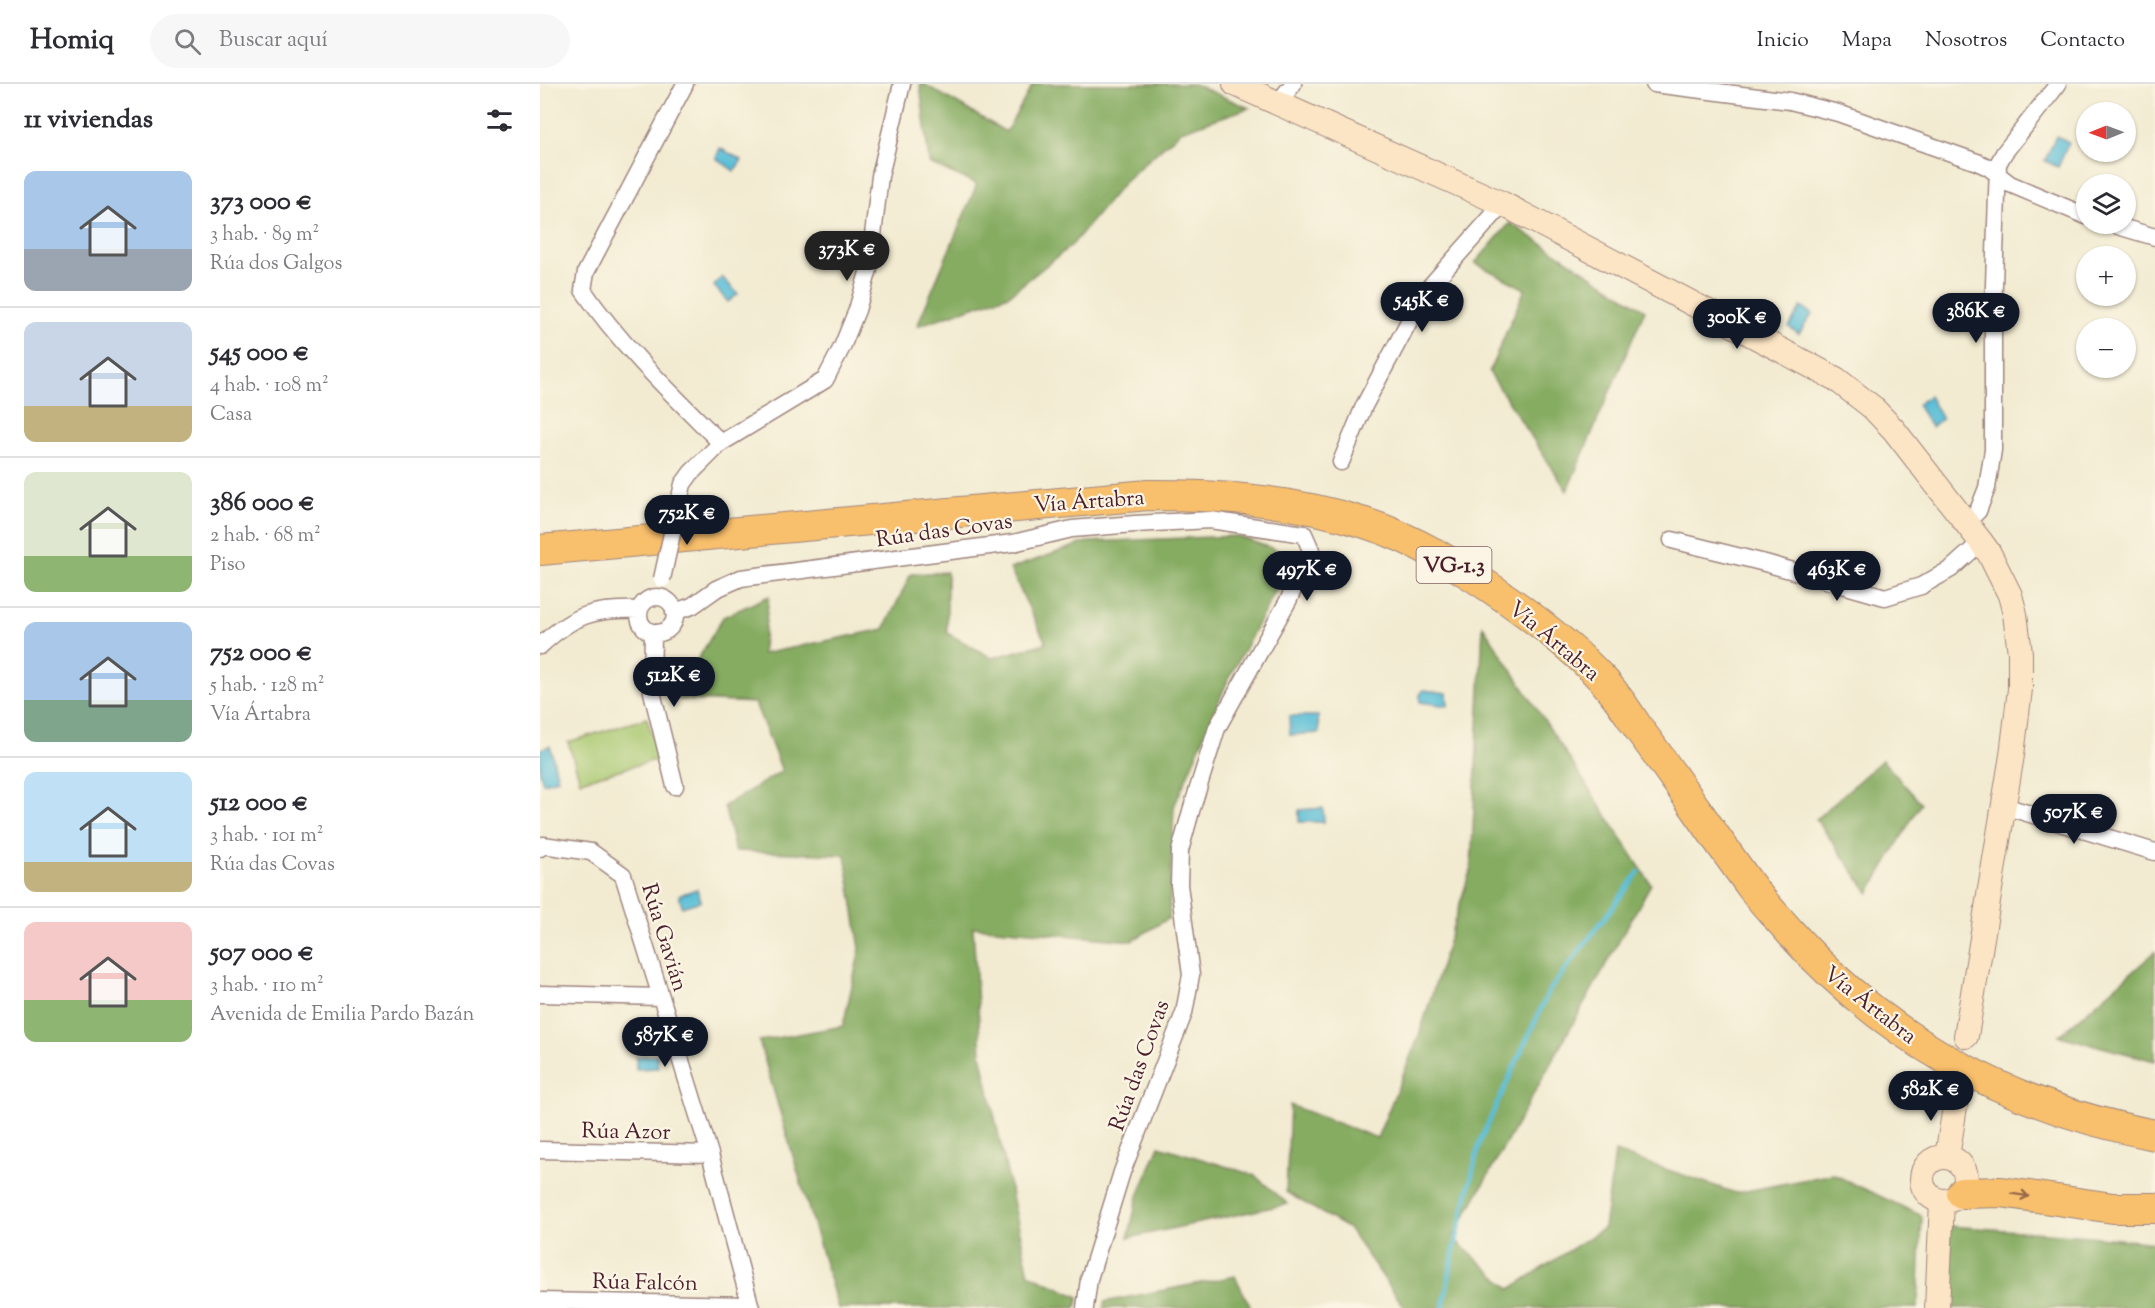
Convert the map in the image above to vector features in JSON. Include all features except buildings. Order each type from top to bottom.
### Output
[{"type":"highway","name":"Vía Ártabra","points":[[540,550],[1148,495],[1213,495],[1289,504],[1366,523],[1428,550],[1473,575],[1538,621],[1604,681],[1755,892],[1819,964],[1882,1018],[1976,1076],[2033,1101],[2110,1126],[2155,1135]]},
{"type":"highway","points":[[1952,1197],[2001,1192],[2113,1208],[2155,1208]]},
{"type":"street","points":[[685,84],[586,272],[583,290],[596,309],[663,385],[721,443]]},
{"type":"street","points":[[658,597],[683,484],[691,473],[721,443],[825,380],[842,347],[857,310],[869,269],[880,176],[902,84]]},
{"type":"street","points":[[1235,84],[1503,204],[1836,379],[1872,407],[1894,430],[1966,522],[1989,553],[2010,596],[2020,653],[2020,689],[2012,755],[1966,1036]]},
{"type":"street","points":[[1278,103],[1293,84]]},
{"type":"street","points":[[1654,84],[1790,101],[1838,113],[1977,162],[1997,173],[2010,184],[2076,212]]},
{"type":"street","points":[[1966,522],[1978,511],[1987,488],[1993,450],[1993,315],[1998,164],[2058,84]]},
{"type":"street","points":[[1341,462],[1364,406],[1424,293],[1503,204]]},
{"type":"street","points":[[2136,231],[2155,237]]},
{"type":"street","name":"Rúa das Covas","points":[[674,612],[692,606],[716,589],[741,578],[1013,543],[1072,530],[1210,520],[1304,534],[1311,550],[1289,599],[1217,728],[1191,811],[1180,851],[1179,885],[1191,975],[1184,1013],[1122,1172],[1089,1279],[1085,1308]]},
{"type":"street","points":[[1672,540],[1765,563],[1885,597],[1921,586],[1952,569],[1981,542]]},
{"type":"street","points":[[658,597],[672,605],[674,612],[674,619],[669,628],[659,633],[647,630],[641,624],[640,610],[646,600],[658,597]]},
{"type":"street","points":[[540,646],[559,628],[589,613],[620,609],[640,610]]},
{"type":"street","points":[[653,632],[652,692],[675,786]]},
{"type":"street","points":[[2004,806],[2155,852]]},
{"type":"street","name":"Rúa Gavián","points":[[540,848],[543,845],[591,852],[623,875],[710,1154],[751,1307]]},
{"type":"street","points":[[540,994],[661,996]]},
{"type":"street","points":[[1947,1157],[1957,1094]]},
{"type":"street","name":"Rúa Azor","points":[[540,1150],[710,1154]]},
{"type":"street","points":[[1937,1308],[1952,1197],[1966,1179],[1965,1171],[1955,1160],[1947,1157],[1933,1160],[1928,1164],[1922,1177],[1922,1184],[1929,1196],[1952,1197]]},
{"type":"street","name":"Rúa Falcón","points":[[540,1301],[751,1307]]},
{"type":"green space","points":[[920,84],[924,84],[1006,132],[1033,84],[1194,84],[1249,108],[1181,131],[1126,180],[1072,245],[1009,295],[917,326],[977,184],[929,163]]},
{"type":"green space","points":[[1510,223],[1645,310],[1567,491],[1489,372],[1525,289],[1475,263]]},
{"type":"green space","points":[[1237,536],[1294,556],[1228,680],[1174,807],[1169,918],[1132,941],[973,927],[981,1054],[1029,1274],[1079,1297],[1076,1308],[838,1308],[759,1041],[843,1026],[860,949],[845,855],[735,851],[724,806],[782,771],[755,703],[674,699],[723,617],[769,596],[762,654],[884,629],[911,574],[947,572],[947,633],[992,658],[1046,643],[1010,569],[1086,542]]},
{"type":"green space","points":[[1483,626],[1651,884],[1453,1238],[1510,1289],[1604,1228],[1615,1152],[1736,1193],[1833,1174],[1922,1216],[1918,1308],[1405,1308],[1349,1229],[1286,1192],[1290,1105],[1377,1138],[1419,1036],[1471,868]]},
{"type":"green space","points":[[647,718],[659,759],[580,781],[568,742]]},
{"type":"green space","points":[[1882,760],[1921,803],[1869,893],[1816,819]]},
{"type":"green space","points":[[2155,952],[2155,1061],[2059,1036]]},
{"type":"green space","points":[[1159,1146],[1254,1175],[1288,1204],[1128,1238],[1138,1196]]},
{"type":"green space","points":[[1949,1226],[2155,1243],[2155,1308],[1948,1308]]},
{"type":"green space","points":[[1235,1276],[1251,1308],[1104,1308],[1105,1302]]},
{"type":"water","points":[[2056,136],[2069,142],[2058,167],[2045,161]]},
{"type":"water","points":[[720,148],[742,160],[734,171],[716,158]]},
{"type":"water","points":[[722,277],[738,294],[728,302],[714,286]]},
{"type":"water","points":[[1801,307],[1812,314],[1799,334],[1789,327]]},
{"type":"water","points":[[1929,396],[1942,419],[1931,427],[1917,405]]},
{"type":"water","points":[[1423,690],[1447,693],[1448,706],[1420,702]]},
{"type":"water","points":[[1289,716],[1318,716],[1319,733],[1290,735]]},
{"type":"water","points":[[550,746],[558,779],[543,783],[540,773],[540,749]]},
{"type":"water","points":[[1323,808],[1324,822],[1299,822],[1299,810]]},
{"type":"water","points":[[697,889],[701,901],[682,907],[679,895]]},
{"type":"water","points":[[657,1055],[658,1068],[636,1069],[636,1057]]},
{"type":"waterway","points":[[1443,1308],[1454,1250],[1480,1141],[1549,991],[1639,872]]}]
